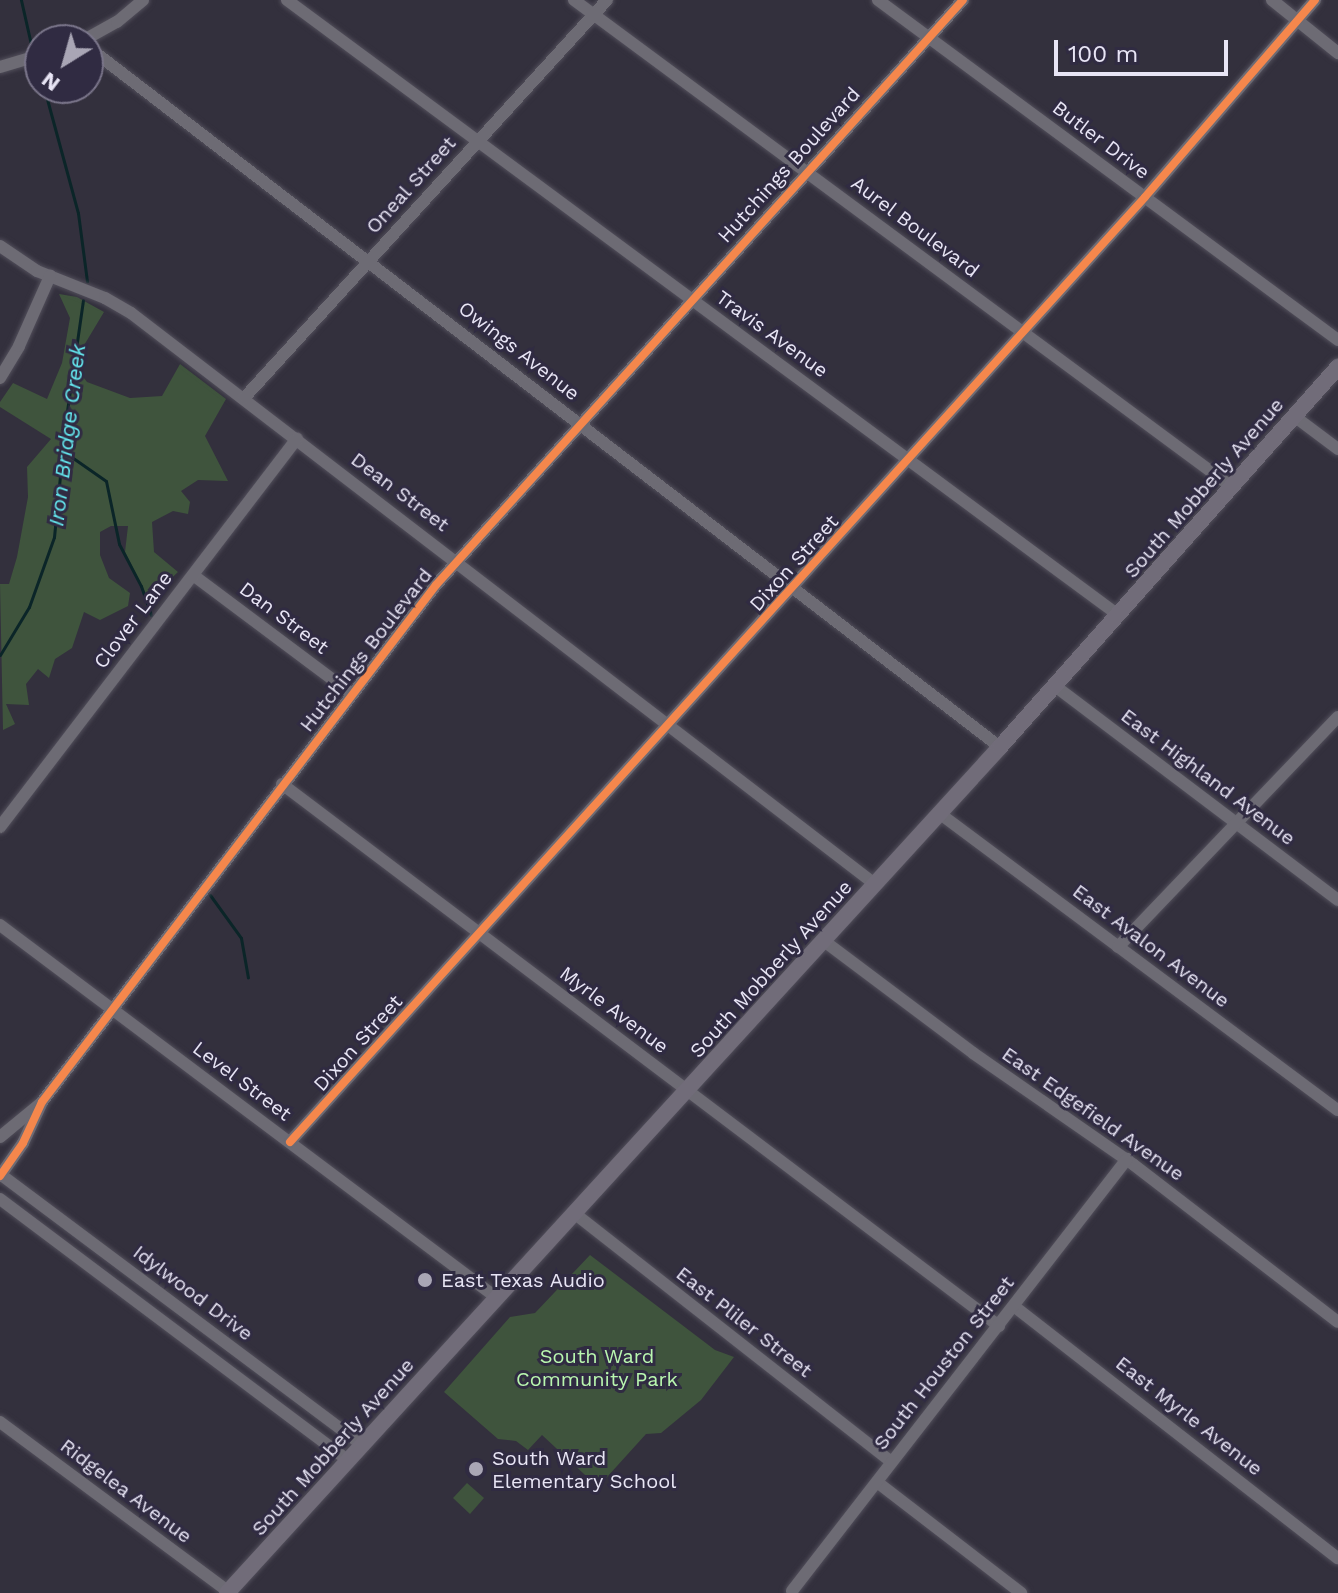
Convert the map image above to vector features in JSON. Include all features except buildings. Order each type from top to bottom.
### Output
[{"type":"main road","name":"South Mobberly Avenue","points":[[228,1592],[1000,747],[1338,367]]},
{"type":"street","points":[[104,29],[143,0]]},
{"type":"street","name":"Travis Avenue","points":[[287,0],[1118,615]]},
{"type":"street","name":"Aurel Boulevard","points":[[574,0],[1232,487]]},
{"type":"street","name":"Oneal Street","points":[[245,397],[607,0]]},
{"type":"street","name":"Butler Drive","points":[[878,0],[1338,340]]},
{"type":"street","name":"Hutchings Boulevard","points":[[0,1175],[23,1143],[42,1102],[282,784],[457,561],[694,302],[963,0]]},
{"type":"street","points":[[1272,0],[1338,53]]},
{"type":"street","name":"Dixon Street","points":[[290,1142],[1145,197],[1315,0]]},
{"type":"street","name":"Owings Avenue","points":[[104,59],[1000,747]]},
{"type":"street","points":[[0,67],[24,60]]},
{"type":"street","name":"Dean Street","points":[[0,246],[50,276],[116,304],[245,397],[875,884]]},
{"type":"street","points":[[0,378],[19,346],[50,276]]},
{"type":"street","points":[[1294,416],[1338,449]]},
{"type":"street","name":"Clover Lane","points":[[0,827],[297,438]]},
{"type":"street","name":"Dan Street","points":[[193,575],[352,694]]},
{"type":"street","name":"East Highland Avenue","points":[[1055,686],[1338,900]]},
{"type":"street","points":[[1118,947],[1338,717]]},
{"type":"street","name":"Myrle Avenue","points":[[282,784],[999,1326]]},
{"type":"street","name":"East Avalon Avenue","points":[[939,813],[1338,1110]]},
{"type":"street","name":"Level Street","points":[[0,925],[497,1298]]},
{"type":"street","name":"East Edgefield Avenue","points":[[824,941],[973,1053],[1127,1159],[1338,1322]]},
{"type":"street","name":"Hutchings Boulevard","points":[[0,1137],[42,1102]]},
{"type":"street","name":"South Houston Street","points":[[792,1591],[1127,1159]]},
{"type":"street","name":"Idylwood Drive","points":[[0,1175],[362,1445]]},
{"type":"street","name":"Idylwood Drive","points":[[0,1199],[348,1460]]},
{"type":"street","name":"East Pliler Street","points":[[574,1213],[891,1462]]},
{"type":"street","name":"East Myrle Avenue","points":[[1015,1307],[1338,1558]]},
{"type":"street","name":"Ridgelea Avenue","points":[[0,1422],[228,1592]]},
{"type":"street","points":[[877,1482],[1005,1588],[1021,1593]]},
{"type":"green space","points":[[59,294],[77,297],[104,312],[83,347],[78,370],[87,382],[130,398],[162,396],[180,364],[226,399],[205,436],[228,481],[198,480],[181,491],[190,502],[188,514],[173,511],[152,522],[154,552],[178,572],[149,600],[125,552],[128,526],[111,526],[100,532],[100,555],[109,578],[130,593],[128,606],[100,620],[84,612],[72,648],[55,659],[49,678],[38,669],[26,684],[29,705],[6,704],[15,724],[3,730],[0,584],[9,584],[17,557],[28,497],[27,467],[51,439],[0,407],[0,402],[13,383],[47,399],[62,363],[70,318]]},
{"type":"green space","name":"South Ward Community Park","points":[[590,1255],[715,1350],[734,1357],[701,1400],[661,1433],[646,1434],[598,1487],[542,1435],[528,1450],[516,1441],[498,1439],[444,1392],[510,1317],[535,1313]]},
{"type":"green space","points":[[467,1483],[484,1498],[470,1514],[453,1498]]},
{"type":"waterway","name":"Iron Bridge Creek","points":[[21,0],[26,24]]},
{"type":"waterway","name":"Iron Bridge Creek","points":[[48,104],[78,213],[87,281]]},
{"type":"waterway","name":"Iron Bridge Creek","points":[[0,655],[29,607],[54,537],[65,425],[83,300]]},
{"type":"waterway","points":[[63,451],[106,481],[119,544],[141,586],[151,615]]},
{"type":"waterway","points":[[210,895],[241,938],[248,977]]},
{"type":"cycle path","points":[[0,1176],[23,1143],[42,1102],[436,585],[963,0]]},
{"type":"cycle path","points":[[290,1142],[1145,197],[1315,0]]},
{"type":"place","name":"East Texas Audio","points":[[425,1280]]},
{"type":"place","name":"South Ward Elementary School","points":[[476,1469]]}]
